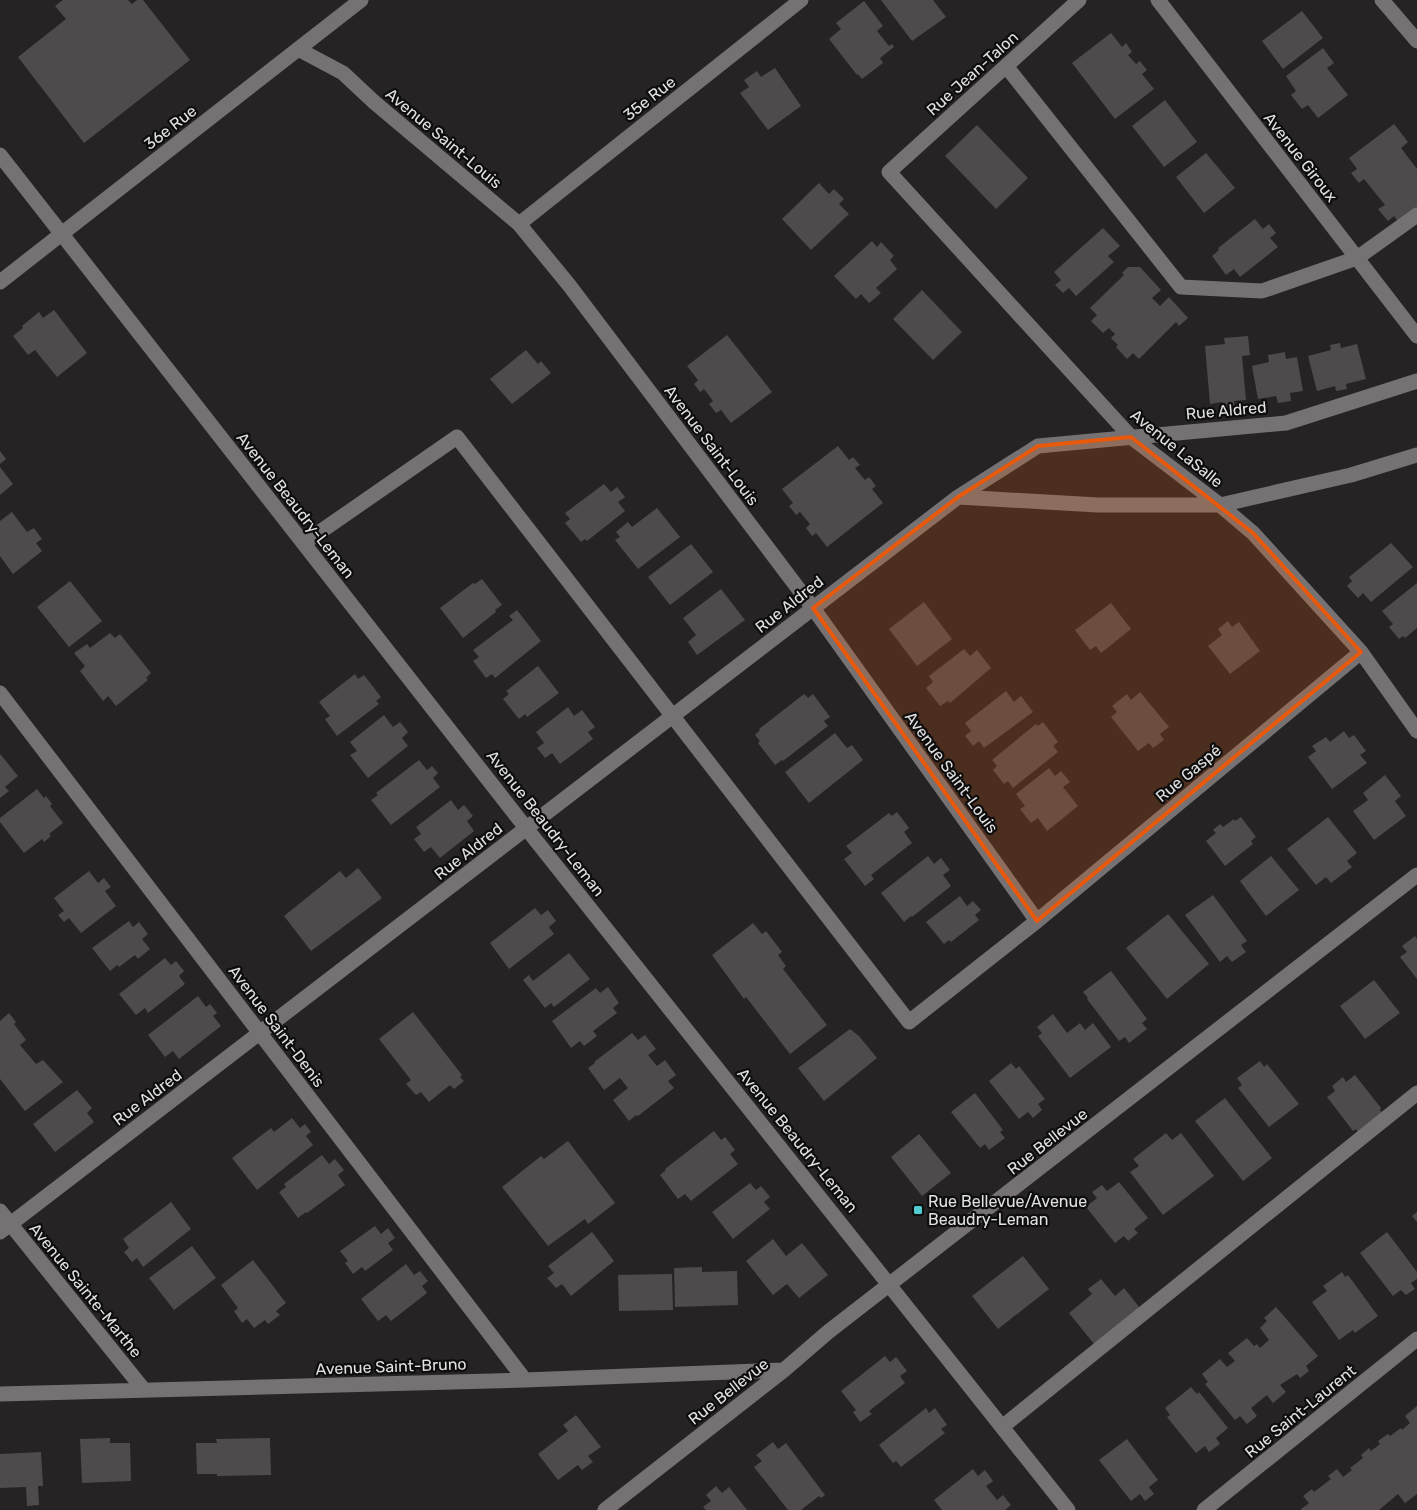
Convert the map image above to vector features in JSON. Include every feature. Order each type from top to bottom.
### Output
[{"type":"street","name":"36e Rue","points":[[0,282],[361,0]]},
{"type":"street","name":"35e Rue","points":[[519,224],[801,0]]},
{"type":"street","name":"Rue Jean-Talon","points":[[889,172],[1079,0]]},
{"type":"street","name":"Avenue Giroux","points":[[1158,0],[1417,336]]},
{"type":"street","points":[[1382,0],[1417,41]]},
{"type":"street","name":"Avenue Saint-Louis","points":[[298,49],[343,73],[382,109],[519,224],[569,285],[813,608],[1037,920]]},
{"type":"street","points":[[1006,66],[1181,287],[1262,291],[1357,258],[1417,215]]},
{"type":"street","name":"Avenue Beaudry-Leman","points":[[0,156],[526,828],[1068,1510]]},
{"type":"street","name":"Avenue LaSalle","points":[[889,172],[1131,437],[1220,505],[1253,534],[1361,652],[1417,731]]},
{"type":"street","name":"Rue Aldred","points":[[5,1228],[958,497],[1038,446],[1286,423],[1417,381]]},
{"type":"street","points":[[304,544],[457,437],[673,716]]},
{"type":"street","points":[[958,497],[1098,505],[1220,505],[1352,475],[1417,455]]},
{"type":"street","name":"Rue Gaspé","points":[[673,716],[909,1022],[1037,920],[1361,652]]},
{"type":"street","name":"Avenue Saint-Denis","points":[[0,693],[525,1380]]},
{"type":"street","name":"Rue Bellevue","points":[[605,1510],[784,1370],[828,1332],[1417,875]]},
{"type":"street","points":[[1002,1427],[1417,1093]]},
{"type":"street","name":"Avenue Sainte-Marthe","points":[[0,1211],[5,1228],[144,1390]]},
{"type":"street","name":"Rue Saint-Laurent","points":[[1204,1510],[1417,1339]]},
{"type":"street","name":"Avenue Saint-Bruno","points":[[0,1394],[525,1380],[784,1370]]},
{"type":"highlighted area","points":[[1131,437],[1253,533],[1361,652],[1037,921],[813,608],[958,497],[1038,446]]},
{"type":"building","points":[[63,0],[128,0],[132,4],[137,0],[143,0],[190,60],[84,143],[18,57],[66,19],[55,6]]},
{"type":"building","points":[[881,0],[933,0],[946,17],[912,41]]},
{"type":"building","points":[[864,1],[883,26],[877,31],[889,46],[892,44],[894,47],[880,58],[883,63],[862,79],[829,39],[841,29],[836,23]]},
{"type":"building","points":[[1302,11],[1323,38],[1283,69],[1262,41]]},
{"type":"building","points":[[1111,33],[1122,47],[1126,43],[1132,52],[1128,55],[1136,64],[1140,61],[1147,70],[1142,74],[1154,89],[1115,119],[1072,63]]},
{"type":"building","points":[[1323,48],[1334,63],[1327,68],[1348,95],[1318,118],[1308,105],[1302,109],[1291,95],[1296,91],[1286,76]]},
{"type":"building","points":[[775,68],[801,106],[768,130],[740,93],[749,87],[744,80],[757,71],[761,77]]},
{"type":"building","points":[[1165,100],[1197,142],[1164,167],[1132,126]]},
{"type":"building","points":[[1394,124],[1408,142],[1401,148],[1417,169],[1417,209],[1399,223],[1394,216],[1388,221],[1378,209],[1385,205],[1364,179],[1359,183],[1351,173],[1357,169],[1349,158]]},
{"type":"building","points":[[977,125],[1028,178],[996,209],[945,156]]},
{"type":"building","points":[[1206,153],[1235,188],[1204,213],[1176,177]]},
{"type":"building","points":[[819,183],[829,194],[834,189],[844,199],[839,204],[849,214],[811,250],[782,219]]},
{"type":"building","points":[[1255,219],[1263,229],[1269,224],[1276,233],[1270,238],[1278,247],[1240,277],[1234,269],[1226,275],[1212,256],[1219,250],[1218,248]]},
{"type":"building","points":[[1103,228],[1120,246],[1108,256],[1114,262],[1076,296],[1069,288],[1063,293],[1055,285],[1061,280],[1054,272]]},
{"type":"building","points":[[872,241],[877,247],[881,242],[894,256],[890,260],[897,269],[876,288],[881,293],[869,303],[861,294],[856,299],[834,276]]},
{"type":"building","points":[[1128,267],[1140,267],[1161,290],[1152,298],[1160,306],[1169,297],[1188,318],[1179,326],[1176,322],[1139,359],[1133,353],[1127,359],[1111,338],[1115,334],[1109,328],[1103,333],[1091,321],[1097,315],[1090,308],[1124,275],[1122,273]]},
{"type":"building","points":[[922,290],[962,332],[933,360],[893,319]]},
{"type":"building","points":[[54,310],[87,353],[57,377],[35,350],[28,355],[13,336],[39,312],[43,318]]},
{"type":"building","points":[[727,335],[772,392],[731,423],[721,410],[716,413],[709,404],[713,401],[704,389],[700,392],[694,384],[698,380],[687,366]]},
{"type":"building","points":[[1248,336],[1250,355],[1242,356],[1246,400],[1234,401],[1235,408],[1223,409],[1222,402],[1210,404],[1205,346],[1225,344],[1224,338]]},
{"type":"building","points":[[1340,343],[1341,348],[1357,344],[1366,379],[1346,384],[1347,389],[1336,391],[1335,386],[1317,391],[1308,356],[1331,350],[1330,345]]},
{"type":"building","points":[[526,350],[538,364],[541,361],[551,373],[512,404],[490,379]]},
{"type":"building","points":[[1285,352],[1286,359],[1297,357],[1303,391],[1290,393],[1291,401],[1278,403],[1276,396],[1258,399],[1252,366],[1269,362],[1268,355]]},
{"type":"building","points":[[838,446],[849,460],[853,457],[860,465],[855,468],[865,480],[869,477],[876,486],[872,489],[883,503],[827,547],[816,533],[812,536],[806,528],[810,524],[800,512],[796,515],[789,506],[793,503],[782,489]]},
{"type":"building","points":[[0,451],[6,459],[0,464]]},
{"type":"building","points":[[0,467],[13,484],[0,495]]},
{"type":"building","points":[[604,484],[611,492],[617,487],[625,497],[618,502],[625,511],[587,541],[585,539],[581,542],[565,523],[570,519],[565,513]]},
{"type":"building","points":[[657,508],[680,537],[638,569],[615,540],[620,537],[616,532],[628,522],[632,527]]},
{"type":"building","points":[[12,512],[27,532],[34,528],[42,539],[36,543],[42,551],[13,574],[0,556],[0,521]]},
{"type":"building","points":[[1391,543],[1413,567],[1371,602],[1363,593],[1358,598],[1347,586],[1352,581],[1349,577]]},
{"type":"building","points":[[691,544],[713,572],[670,605],[648,577]]},
{"type":"building","points":[[482,579],[502,605],[463,638],[440,608],[473,583],[475,584]]},
{"type":"building","points":[[70,581],[102,621],[69,647],[37,607]]},
{"type":"building","points":[[1417,583],[1417,628],[1405,638],[1403,636],[1399,639],[1389,627],[1393,624],[1382,611]]},
{"type":"building","points":[[721,589],[745,620],[697,655],[688,642],[696,635],[683,618]]},
{"type":"building","points":[[924,602],[952,639],[917,666],[889,629]]},
{"type":"building","points":[[1111,603],[1131,629],[1101,653],[1096,646],[1090,650],[1075,630]]},
{"type":"building","points":[[517,610],[541,641],[495,678],[492,674],[486,678],[473,661],[479,657],[473,650],[513,620],[509,616]]},
{"type":"building","points":[[1228,621],[1232,627],[1239,622],[1260,651],[1230,674],[1208,646],[1222,635],[1218,629]]},
{"type":"building","points":[[110,633],[115,638],[120,634],[151,673],[146,678],[148,680],[116,706],[108,696],[103,701],[80,671],[85,666],[74,653],[87,644],[90,648]]},
{"type":"building","points":[[964,649],[970,656],[977,650],[991,668],[950,703],[948,701],[940,706],[926,688],[933,682],[929,676]]},
{"type":"building","points":[[538,666],[559,693],[527,717],[525,714],[519,719],[503,699],[509,694],[506,691]]},
{"type":"building","points":[[355,674],[358,679],[364,675],[381,697],[376,701],[379,704],[337,736],[325,719],[330,716],[319,702]]},
{"type":"building","points":[[1006,691],[1014,702],[1021,696],[1033,712],[984,748],[979,741],[973,746],[965,736],[971,731],[965,723]]},
{"type":"building","points":[[1140,692],[1169,727],[1160,734],[1164,740],[1153,748],[1149,743],[1138,751],[1111,717],[1117,712],[1112,706],[1127,694],[1131,700]]},
{"type":"building","points":[[804,694],[808,698],[813,694],[830,717],[824,721],[828,726],[783,761],[775,765],[758,743],[760,741],[755,735],[759,729]]},
{"type":"building","points":[[568,707],[574,716],[582,710],[595,727],[588,732],[593,739],[560,764],[552,753],[545,758],[537,748],[544,743],[536,732]]},
{"type":"building","points":[[384,715],[393,727],[400,722],[408,732],[402,738],[408,746],[368,778],[350,755],[357,751],[350,742]]},
{"type":"building","points":[[1043,722],[1058,742],[1053,746],[1058,752],[1013,788],[1008,781],[1004,784],[993,770],[997,766],[992,760],[1036,724],[1038,726]]},
{"type":"building","points":[[1344,731],[1349,738],[1354,735],[1366,751],[1360,755],[1367,763],[1332,789],[1308,757],[1316,751],[1312,746],[1326,737],[1330,742]]},
{"type":"building","points":[[835,733],[847,748],[852,745],[863,760],[809,803],[785,772]]},
{"type":"building","points":[[0,754],[18,776],[5,787],[9,791],[0,798]]},
{"type":"building","points":[[419,760],[427,770],[432,766],[438,773],[433,778],[440,787],[391,825],[371,800],[378,795],[376,793]]},
{"type":"building","points":[[1049,768],[1055,776],[1061,771],[1070,782],[1063,787],[1078,806],[1047,831],[1038,818],[1031,823],[1020,809],[1025,806],[1016,794]]},
{"type":"building","points":[[1385,775],[1401,796],[1395,801],[1406,816],[1374,840],[1353,811],[1368,800],[1363,793]]},
{"type":"building","points":[[37,789],[44,798],[46,796],[52,804],[50,806],[63,823],[49,834],[51,836],[44,842],[42,839],[24,853],[0,822],[0,818]]},
{"type":"building","points":[[451,800],[458,810],[464,805],[473,816],[467,821],[474,831],[440,858],[431,847],[424,852],[414,839],[421,834],[416,827]]},
{"type":"building","points":[[897,812],[909,828],[904,832],[912,843],[871,875],[874,879],[865,886],[844,859],[852,853],[846,846],[889,813],[892,816]]},
{"type":"building","points":[[1241,817],[1256,837],[1251,841],[1253,844],[1225,866],[1206,841],[1216,833],[1213,830],[1220,824],[1223,827],[1234,819],[1235,821]]},
{"type":"building","points":[[1328,817],[1357,853],[1347,861],[1352,867],[1331,883],[1326,877],[1316,885],[1287,849]]},
{"type":"building","points":[[928,856],[934,864],[941,858],[950,870],[943,875],[951,886],[904,922],[881,893]]},
{"type":"building","points":[[1271,856],[1299,890],[1266,916],[1240,881]]},
{"type":"building","points":[[358,868],[382,898],[311,951],[284,916],[340,871],[346,878]]},
{"type":"building","points":[[89,871],[98,883],[104,878],[111,887],[105,891],[116,906],[81,933],[69,918],[64,922],[58,915],[64,911],[54,898]]},
{"type":"building","points":[[1213,895],[1247,941],[1241,945],[1246,952],[1232,962],[1227,956],[1220,962],[1185,915]]},
{"type":"building","points":[[960,896],[967,906],[973,901],[981,910],[975,915],[979,920],[951,942],[949,940],[944,944],[926,922]]},
{"type":"building","points":[[535,908],[541,915],[548,910],[556,921],[549,927],[554,934],[509,969],[490,943]]},
{"type":"building","points":[[1168,914],[1209,964],[1167,999],[1126,948]]},
{"type":"building","points":[[129,921],[133,927],[139,922],[148,934],[142,939],[150,949],[138,959],[135,955],[110,971],[92,948]]},
{"type":"building","points":[[753,923],[762,934],[766,931],[782,952],[778,955],[786,966],[783,969],[827,1025],[790,1054],[746,997],[744,999],[712,955]]},
{"type":"building","points":[[1415,936],[1417,939],[1417,979],[1400,957],[1407,952],[1402,946]]},
{"type":"building","points":[[569,953],[590,979],[554,1007],[551,1003],[545,1008],[523,980],[529,975],[533,981]]},
{"type":"building","points":[[165,958],[171,965],[176,961],[184,971],[179,976],[185,984],[148,1013],[145,1008],[136,1015],[119,994]]},
{"type":"building","points":[[1111,971],[1147,1019],[1142,1023],[1147,1029],[1129,1043],[1125,1037],[1119,1041],[1083,992]]},
{"type":"building","points":[[1374,980],[1400,1013],[1365,1039],[1340,1006]]},
{"type":"building","points":[[608,987],[619,1003],[613,1008],[617,1013],[593,1031],[597,1036],[584,1046],[580,1041],[571,1048],[552,1021],[596,988],[600,993]]},
{"type":"building","points":[[198,996],[206,1007],[210,1004],[217,1013],[213,1016],[221,1026],[179,1059],[173,1051],[165,1057],[148,1035]]},
{"type":"building","points":[[413,1012],[462,1075],[460,1077],[464,1081],[454,1089],[450,1085],[429,1102],[421,1092],[416,1095],[406,1084],[411,1080],[379,1039]]},
{"type":"building","points":[[9,1013],[16,1022],[14,1024],[26,1040],[20,1045],[36,1064],[43,1060],[63,1082],[25,1111],[0,1079],[0,1021]]},
{"type":"building","points":[[1053,1014],[1067,1033],[1080,1023],[1085,1030],[1093,1023],[1111,1047],[1070,1078],[1038,1036],[1042,1033],[1037,1027]]},
{"type":"building","points":[[850,1029],[859,1036],[877,1058],[824,1101],[798,1068]]},
{"type":"building","points":[[632,1033],[638,1040],[645,1035],[656,1049],[648,1055],[657,1066],[665,1060],[676,1075],[668,1081],[674,1088],[629,1121],[613,1100],[628,1088],[620,1078],[604,1090],[588,1068]]},
{"type":"building","points":[[1260,1061],[1264,1067],[1267,1064],[1299,1104],[1269,1127],[1238,1088],[1242,1085],[1237,1078]]},
{"type":"building","points":[[1011,1063],[1016,1069],[1019,1066],[1045,1099],[1038,1104],[1042,1110],[1033,1118],[1028,1112],[1019,1119],[989,1081]]},
{"type":"building","points":[[1355,1075],[1385,1116],[1360,1135],[1356,1129],[1353,1131],[1327,1097],[1335,1091],[1332,1086],[1343,1077],[1346,1082]]},
{"type":"building","points":[[77,1090],[92,1108],[87,1113],[94,1122],[55,1152],[33,1124]]},
{"type":"building","points":[[975,1093],[1003,1130],[1000,1132],[1005,1138],[989,1150],[985,1144],[980,1148],[951,1112]]},
{"type":"building","points":[[1225,1098],[1272,1158],[1243,1181],[1195,1121]]},
{"type":"building","points":[[292,1118],[300,1128],[305,1124],[311,1132],[306,1136],[313,1145],[257,1190],[232,1158],[271,1128],[274,1132]]},
{"type":"building","points":[[714,1131],[721,1140],[725,1137],[735,1150],[730,1154],[738,1164],[691,1201],[685,1194],[678,1199],[660,1175]]},
{"type":"building","points":[[1166,1133],[1172,1140],[1181,1133],[1214,1176],[1163,1215],[1130,1172],[1139,1166],[1133,1159]]},
{"type":"building","points":[[919,1134],[951,1173],[922,1196],[891,1157]]},
{"type":"building","points":[[568,1141],[615,1203],[588,1224],[585,1219],[548,1246],[502,1187],[541,1156],[544,1159]]},
{"type":"building","points":[[322,1155],[329,1164],[335,1159],[344,1170],[338,1175],[345,1185],[298,1218],[279,1192],[286,1187],[284,1184]]},
{"type":"building","points":[[1119,1182],[1148,1218],[1134,1229],[1138,1233],[1128,1241],[1124,1236],[1115,1243],[1086,1207],[1097,1198],[1092,1192],[1102,1185],[1107,1191]]},
{"type":"building","points":[[750,1183],[756,1190],[761,1186],[770,1197],[764,1202],[770,1209],[733,1239],[712,1212]]},
{"type":"building","points":[[171,1202],[191,1229],[143,1267],[137,1258],[132,1262],[124,1252],[129,1248],[123,1239]]},
{"type":"building","points":[[1417,1212],[1417,1222],[1412,1216]]},
{"type":"building","points":[[375,1226],[381,1234],[388,1228],[395,1238],[388,1243],[393,1250],[365,1271],[362,1267],[353,1274],[345,1263],[348,1261],[340,1251]]},
{"type":"building","points":[[592,1232],[614,1261],[571,1296],[562,1284],[556,1288],[547,1278],[554,1273],[548,1266]]},
{"type":"building","points":[[1387,1232],[1417,1272],[1417,1279],[1411,1283],[1415,1289],[1406,1295],[1401,1290],[1393,1296],[1360,1253]]},
{"type":"building","points":[[773,1239],[786,1256],[802,1243],[828,1275],[799,1298],[787,1284],[773,1295],[746,1261]]},
{"type":"building","points":[[192,1246],[216,1278],[174,1310],[149,1278]]},
{"type":"building","points":[[1023,1256],[1049,1289],[998,1329],[972,1296]]},
{"type":"building","points":[[253,1260],[286,1303],[276,1311],[280,1315],[268,1324],[265,1320],[254,1328],[247,1319],[242,1323],[234,1311],[238,1308],[221,1285]]},
{"type":"building","points":[[406,1264],[414,1275],[420,1271],[428,1281],[422,1286],[427,1293],[391,1321],[386,1315],[378,1321],[361,1299]]},
{"type":"building","points":[[702,1267],[702,1272],[737,1271],[738,1305],[675,1307],[674,1268]]},
{"type":"building","points":[[1342,1272],[1345,1277],[1348,1275],[1378,1316],[1355,1333],[1353,1330],[1339,1340],[1312,1302],[1327,1291],[1323,1286]]},
{"type":"building","points":[[672,1274],[673,1310],[619,1311],[618,1275]]},
{"type":"building","points":[[1101,1279],[1115,1296],[1124,1288],[1140,1308],[1094,1344],[1069,1313],[1092,1294],[1088,1289]]},
{"type":"building","points":[[1276,1307],[1318,1356],[1306,1366],[1309,1371],[1300,1378],[1297,1374],[1280,1385],[1286,1392],[1273,1403],[1267,1395],[1251,1408],[1257,1416],[1247,1424],[1240,1416],[1235,1420],[1205,1384],[1208,1382],[1202,1374],[1220,1359],[1227,1367],[1235,1361],[1228,1353],[1247,1338],[1254,1346],[1257,1344],[1260,1348],[1269,1340],[1260,1328],[1267,1321],[1264,1318]]},
{"type":"building","points":[[885,1356],[890,1362],[896,1357],[907,1371],[900,1376],[905,1383],[869,1411],[872,1414],[860,1422],[853,1412],[856,1410],[841,1391]]},
{"type":"building","points":[[1191,1387],[1197,1394],[1199,1392],[1228,1428],[1216,1438],[1220,1444],[1209,1452],[1205,1446],[1196,1453],[1167,1417],[1170,1415],[1165,1408]]},
{"type":"building","points":[[1417,1406],[1417,1494],[1405,1503],[1398,1494],[1379,1510],[1300,1510],[1309,1503],[1303,1496],[1312,1489],[1314,1492],[1331,1479],[1328,1476],[1337,1469],[1343,1477],[1352,1470],[1350,1468],[1363,1458],[1361,1455],[1369,1448],[1371,1451],[1380,1444],[1378,1441],[1388,1434],[1390,1436],[1401,1428],[1402,1430],[1410,1423],[1405,1416]]},
{"type":"building","points":[[926,1408],[929,1413],[935,1408],[947,1425],[941,1429],[945,1433],[901,1467],[896,1461],[893,1463],[879,1445]]},
{"type":"building","points":[[576,1415],[601,1447],[588,1456],[593,1462],[582,1470],[578,1465],[558,1480],[538,1454],[568,1431],[563,1425]]},
{"type":"building","points":[[110,1438],[110,1443],[130,1443],[131,1481],[82,1483],[80,1439]]},
{"type":"building","points":[[270,1438],[271,1475],[217,1476],[217,1474],[197,1474],[196,1443],[217,1443],[216,1439]]},
{"type":"building","points":[[1127,1439],[1158,1480],[1149,1487],[1154,1494],[1145,1501],[1140,1494],[1131,1501],[1099,1460]]},
{"type":"building","points":[[773,1442],[778,1449],[786,1443],[825,1495],[821,1498],[819,1496],[801,1510],[788,1510],[754,1467],[762,1461],[756,1455]]},
{"type":"building","points":[[41,1452],[43,1486],[38,1486],[39,1505],[27,1506],[26,1487],[0,1488],[0,1454]]},
{"type":"building","points":[[973,1469],[978,1476],[985,1470],[993,1481],[986,1486],[997,1500],[1003,1495],[1011,1505],[1005,1510],[942,1510],[934,1500]]},
{"type":"building","points":[[716,1486],[722,1493],[729,1487],[747,1510],[706,1510],[703,1507],[711,1501],[706,1495]]},
{"type":"place","name":"Rue Bellevue/Avenue Beaudry-Leman","points":[[918,1210]]}]
